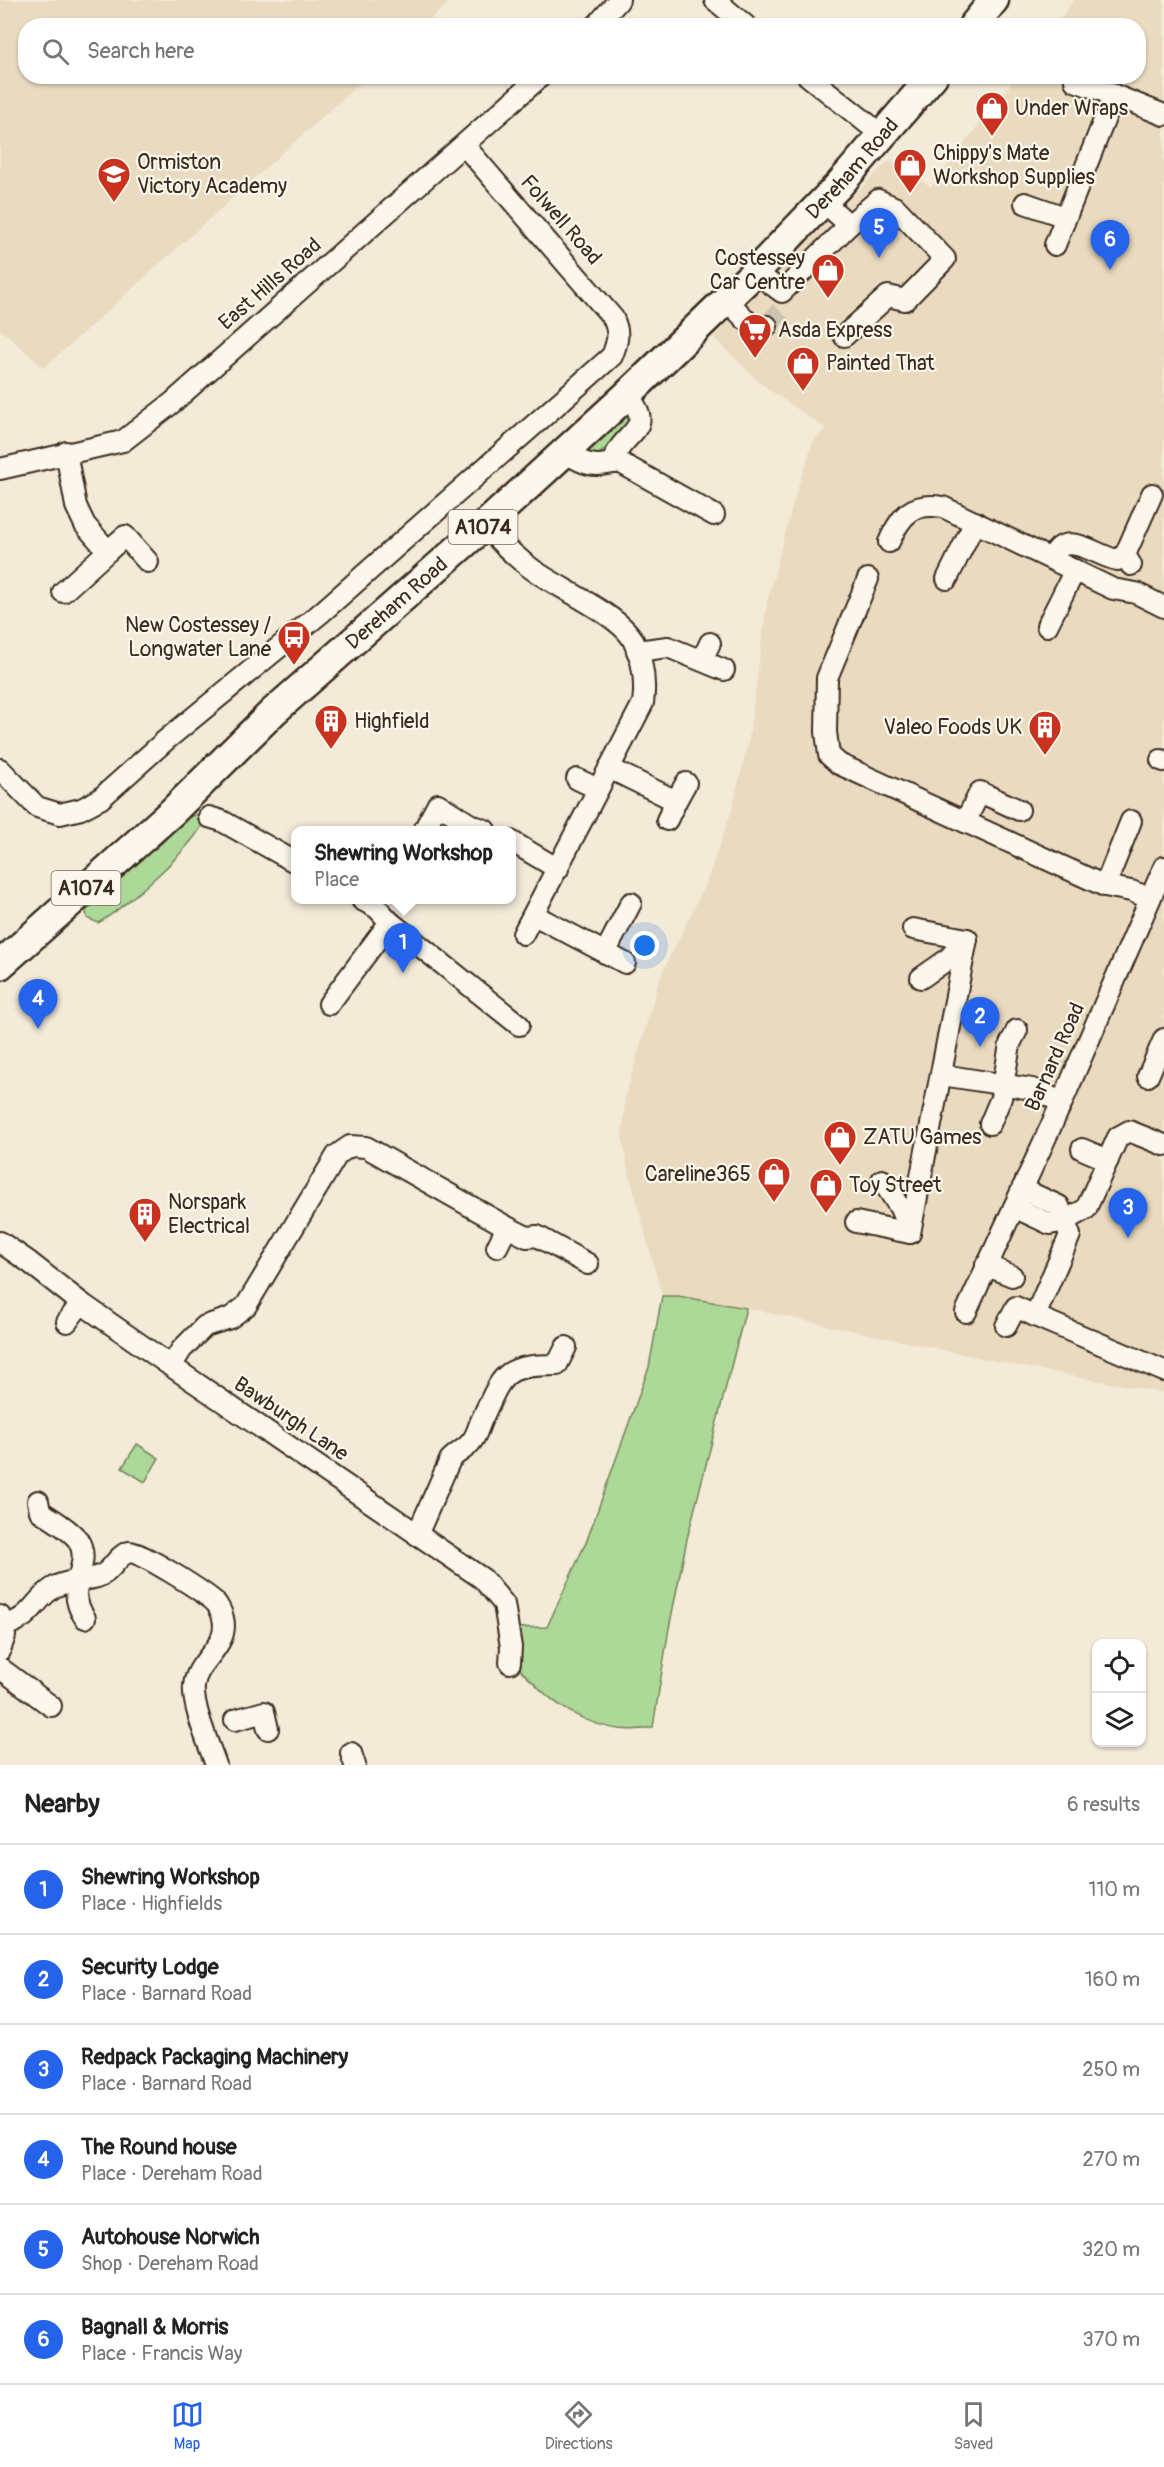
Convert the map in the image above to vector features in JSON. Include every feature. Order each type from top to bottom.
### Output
[{"type":"highway","points":[[980,18],[994,0]]},
{"type":"highway","name":"Dereham Road","points":[[0,964],[172,812],[273,712],[485,525],[627,395],[755,272],[883,136],[926,84]]},
{"type":"street","points":[[603,18],[619,0]]},
{"type":"street","points":[[715,0],[736,18]]},
{"type":"street","name":"East Hills Road","points":[[0,469],[66,452],[123,441],[181,395],[532,84]]},
{"type":"street","points":[[818,84],[883,136]]},
{"type":"street","points":[[1083,84],[1164,115]]},
{"type":"street","points":[[1055,245],[1114,95]]},
{"type":"street","name":"Folwell Road","points":[[464,145],[592,292],[613,318],[618,329]]},
{"type":"street","points":[[755,272],[783,300],[849,225],[878,200],[896,208],[945,259],[905,300],[888,296],[844,336]]},
{"type":"street","points":[[823,201],[849,225]]},
{"type":"street","points":[[1025,203],[1065,217]]},
{"type":"street","points":[[727,300],[756,325]]},
{"type":"street","name":"Dereham Road","points":[[4,780],[38,807],[60,814],[81,809],[100,799],[166,740],[322,612],[612,356],[618,342],[618,329]]},
{"type":"street","points":[[613,462],[617,451],[639,426],[641,418],[637,406],[627,395]]},
{"type":"street","points":[[66,452],[76,506],[85,525],[108,551]]},
{"type":"street","points":[[565,452],[577,460],[596,465],[613,462],[637,470],[714,515]]},
{"type":"street","points":[[1050,558],[1060,546],[1072,543],[1104,557],[1129,560],[1152,494]]},
{"type":"street","points":[[889,542],[904,516],[917,507],[930,505],[943,507],[1113,588],[1136,593],[1164,607]]},
{"type":"street","points":[[947,579],[975,522]]},
{"type":"street","points":[[485,525],[560,597],[613,620],[633,638],[646,682],[643,702],[523,934]]},
{"type":"street","points":[[63,592],[125,536],[147,562]]},
{"type":"street","points":[[1047,626],[1075,570]]},
{"type":"street","points":[[868,579],[827,678],[826,732],[829,755],[839,764],[1105,886],[1131,891],[1156,892]]},
{"type":"street","points":[[637,651],[668,646],[706,652],[724,670]]},
{"type":"street","points":[[609,768],[676,801]]},
{"type":"street","points":[[577,779],[598,789]]},
{"type":"street","points":[[667,820],[686,783]]},
{"type":"street","points":[[965,822],[980,792],[1019,810]]},
{"type":"street","points":[[427,826],[442,796],[473,826]]},
{"type":"street","points":[[209,817],[222,821],[291,860]]},
{"type":"street","points":[[1105,886],[1131,821]]},
{"type":"street","points":[[516,844],[558,869]]},
{"type":"street","name":"Barnard Road","points":[[966,1312],[1156,892],[1164,867]]},
{"type":"street","points":[[605,952],[630,903]]},
{"type":"street","points":[[370,904],[519,1025]]},
{"type":"street","points":[[534,915],[625,963]]},
{"type":"street","points":[[329,1004],[390,922]]},
{"type":"street","points":[[913,929],[967,939]]},
{"type":"street","points":[[921,978],[948,959],[967,939]]},
{"type":"street","points":[[910,1233],[967,939]]},
{"type":"street","points":[[990,1124],[1005,1085],[1008,1053],[1017,1030]]},
{"type":"street","points":[[1148,1076],[1164,1039]]},
{"type":"street","points":[[942,1075],[1032,1089],[1062,1102]]},
{"type":"street","points":[[1014,1208],[1050,1224],[1064,1221],[1086,1209],[1118,1137],[1129,1131],[1164,1145]]},
{"type":"street","points":[[171,1366],[182,1349],[205,1326],[230,1318],[246,1306],[337,1155],[350,1146],[366,1147],[507,1227],[527,1237],[537,1236],[588,1264]]},
{"type":"street","points":[[1082,1149],[1108,1160]]},
{"type":"street","points":[[882,1180],[900,1208],[910,1233]]},
{"type":"street","points":[[1022,1189],[1059,1206],[1070,1235],[1035,1316]]},
{"type":"street","points":[[856,1222],[910,1233]]},
{"type":"street","points":[[497,1247],[507,1227]]},
{"type":"street","name":"Bawburgh Lane","points":[[0,1242],[81,1304],[483,1579],[504,1604],[511,1647],[510,1663]]},
{"type":"street","points":[[986,1265],[1012,1276]]},
{"type":"street","points":[[67,1322],[81,1304]]},
{"type":"street","points":[[1006,1326],[1016,1307],[1164,1371]]},
{"type":"street","points":[[417,1535],[450,1460],[457,1451],[472,1442],[503,1376],[516,1369],[535,1365],[558,1365],[566,1347]]},
{"type":"street","points":[[38,1501],[40,1511],[77,1538],[82,1550],[75,1598],[85,1618]]},
{"type":"street","points":[[0,1650],[5,1636],[2,1621],[30,1612],[54,1588],[104,1574],[135,1543],[151,1559],[215,1602],[223,1616],[224,1633],[218,1646],[196,1675],[194,1688],[203,1728],[216,1765]]},
{"type":"street","points":[[0,1668],[51,1706]]},
{"type":"street","points":[[203,1728],[264,1713]]},
{"type":"shaded area","name":"Ormiston Victory Academy","points":[[0,0],[452,0],[432,18],[18,18],[18,84],[359,84],[44,368],[0,329]]},
{"type":"shaded area","points":[[1074,0],[1164,0],[1164,1393],[1019,1366],[746,1308],[662,1296],[628,1169],[622,1136],[625,1098],[660,977],[706,883],[732,810],[749,738],[767,602],[795,496],[813,442],[826,429],[761,384],[713,337],[890,159],[931,187],[1011,84],[1146,84],[1146,18],[1060,18]]},
{"type":"green space","points":[[629,415],[633,418],[630,426],[595,458],[588,458],[585,452],[623,417]]},
{"type":"green space","points":[[200,814],[205,818],[200,829],[158,875],[124,905],[98,923],[87,918],[86,911],[130,868],[161,844],[179,824]]},
{"type":"green space","points":[[662,1296],[678,1296],[746,1308],[687,1539],[669,1628],[653,1727],[637,1730],[620,1729],[588,1721],[573,1713],[545,1694],[524,1674],[517,1660],[516,1628],[547,1627],[587,1540],[649,1367]]},
{"type":"green space","points":[[137,1444],[159,1458],[145,1482],[122,1468]]},
{"type":"tunnel","points":[[767,326],[784,307]]},
{"type":"place","name":"Under Wraps","points":[[992,137]]},
{"type":"place","name":"Chippy's Mate Workshop Supplies","points":[[910,194]]},
{"type":"place","name":"Ormiston Victory Academy","points":[[114,203]]},
{"type":"place","name":"Autohouse Norwich","points":[[879,258]]},
{"type":"place","name":"Bagnall & Morris","points":[[1110,270]]},
{"type":"place","name":"Costessey Car Centre","points":[[828,299]]},
{"type":"place","name":"Asda Express","points":[[755,359]]},
{"type":"place","name":"Painted That","points":[[803,392]]},
{"type":"place","name":"New Costessey / Longwater Lane","points":[[294,666]]},
{"type":"place","name":"Highfield","points":[[331,750]]},
{"type":"place","name":"Valeo Foods UK","points":[[1045,756]]},
{"type":"place","name":"Shewring Workshop","points":[[403,973]]},
{"type":"place","name":"The Round house","points":[[38,1029]]},
{"type":"place","name":"Security Lodge","points":[[980,1047]]},
{"type":"place","name":"ZATU Games","points":[[840,1166]]},
{"type":"place","name":"Careline365","points":[[774,1203]]},
{"type":"place","name":"Toy Street","points":[[826,1214]]},
{"type":"place","name":"Redpack Packaging Machinery","points":[[1128,1238]]},
{"type":"place","name":"Norspark Electrical","points":[[145,1243]]}]
